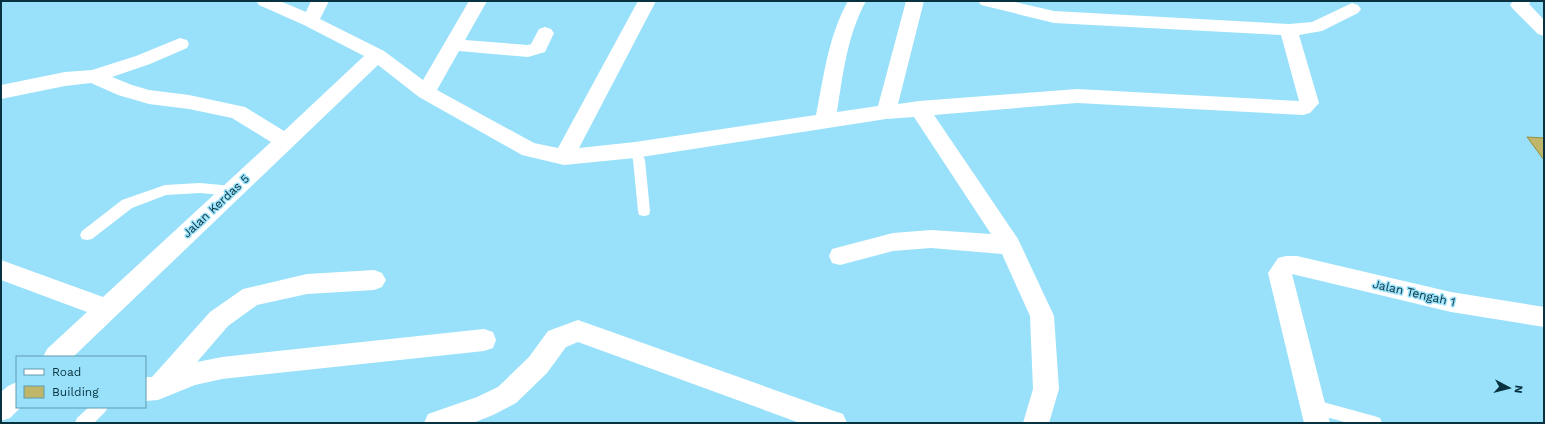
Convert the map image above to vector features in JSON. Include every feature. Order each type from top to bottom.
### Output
[{"type":"street","points":[[264,1],[310,21],[376,55],[426,92],[529,150],[564,157],[636,150],[919,108],[1077,96],[1303,108],[1309,103],[1289,30]]},
{"type":"street","points":[[310,21],[320,1]]},
{"type":"street","points":[[426,92],[478,1]]},
{"type":"street","points":[[564,157],[648,1]]},
{"type":"street","points":[[825,122],[842,33],[848,15],[857,1]]},
{"type":"street","points":[[886,112],[915,1]]},
{"type":"street","points":[[987,1],[1021,5],[1054,17],[1289,30],[1316,27],[1352,9]]},
{"type":"street","points":[[1522,1],[1519,5],[1544,30]]},
{"type":"street","points":[[454,45],[528,52],[538,48],[545,33]]},
{"type":"street","points":[[1,92],[65,79],[93,76],[142,60],[180,44]]},
{"type":"street","name":"Jalan Kerdas 5","points":[[57,356],[376,55]]},
{"type":"street","points":[[93,76],[125,90],[149,97],[189,102],[238,112],[285,141]]},
{"type":"street","points":[[919,108],[1010,245],[1042,316],[1046,389],[1036,423]]},
{"type":"street","points":[[840,256],[893,242],[931,239],[1010,245]]},
{"type":"street","name":"Jalan Tengah 1","points":[[1314,415],[1280,273],[1286,265],[1297,265],[1453,303],[1501,312],[1544,317]]},
{"type":"street","points":[[1,270],[107,309]]},
{"type":"street","points":[[151,389],[219,319],[251,296],[307,284],[374,280]]},
{"type":"street","points":[[437,423],[484,407],[507,395],[538,365],[557,339],[578,331],[834,423]]},
{"type":"street","points":[[151,389],[194,374],[222,368],[484,340]]},
{"type":"street","points":[[1,409],[16,395]]},
{"type":"lane","points":[[636,150],[639,160],[644,211]]},
{"type":"lane","points":[[87,235],[127,204],[165,190],[200,188],[232,191]]},
{"type":"lane","points":[[83,423],[99,408]]},
{"type":"lane","points":[[1314,415],[1374,423]]},
{"type":"building","points":[[1527,137],[1544,138],[1544,160]]}]
